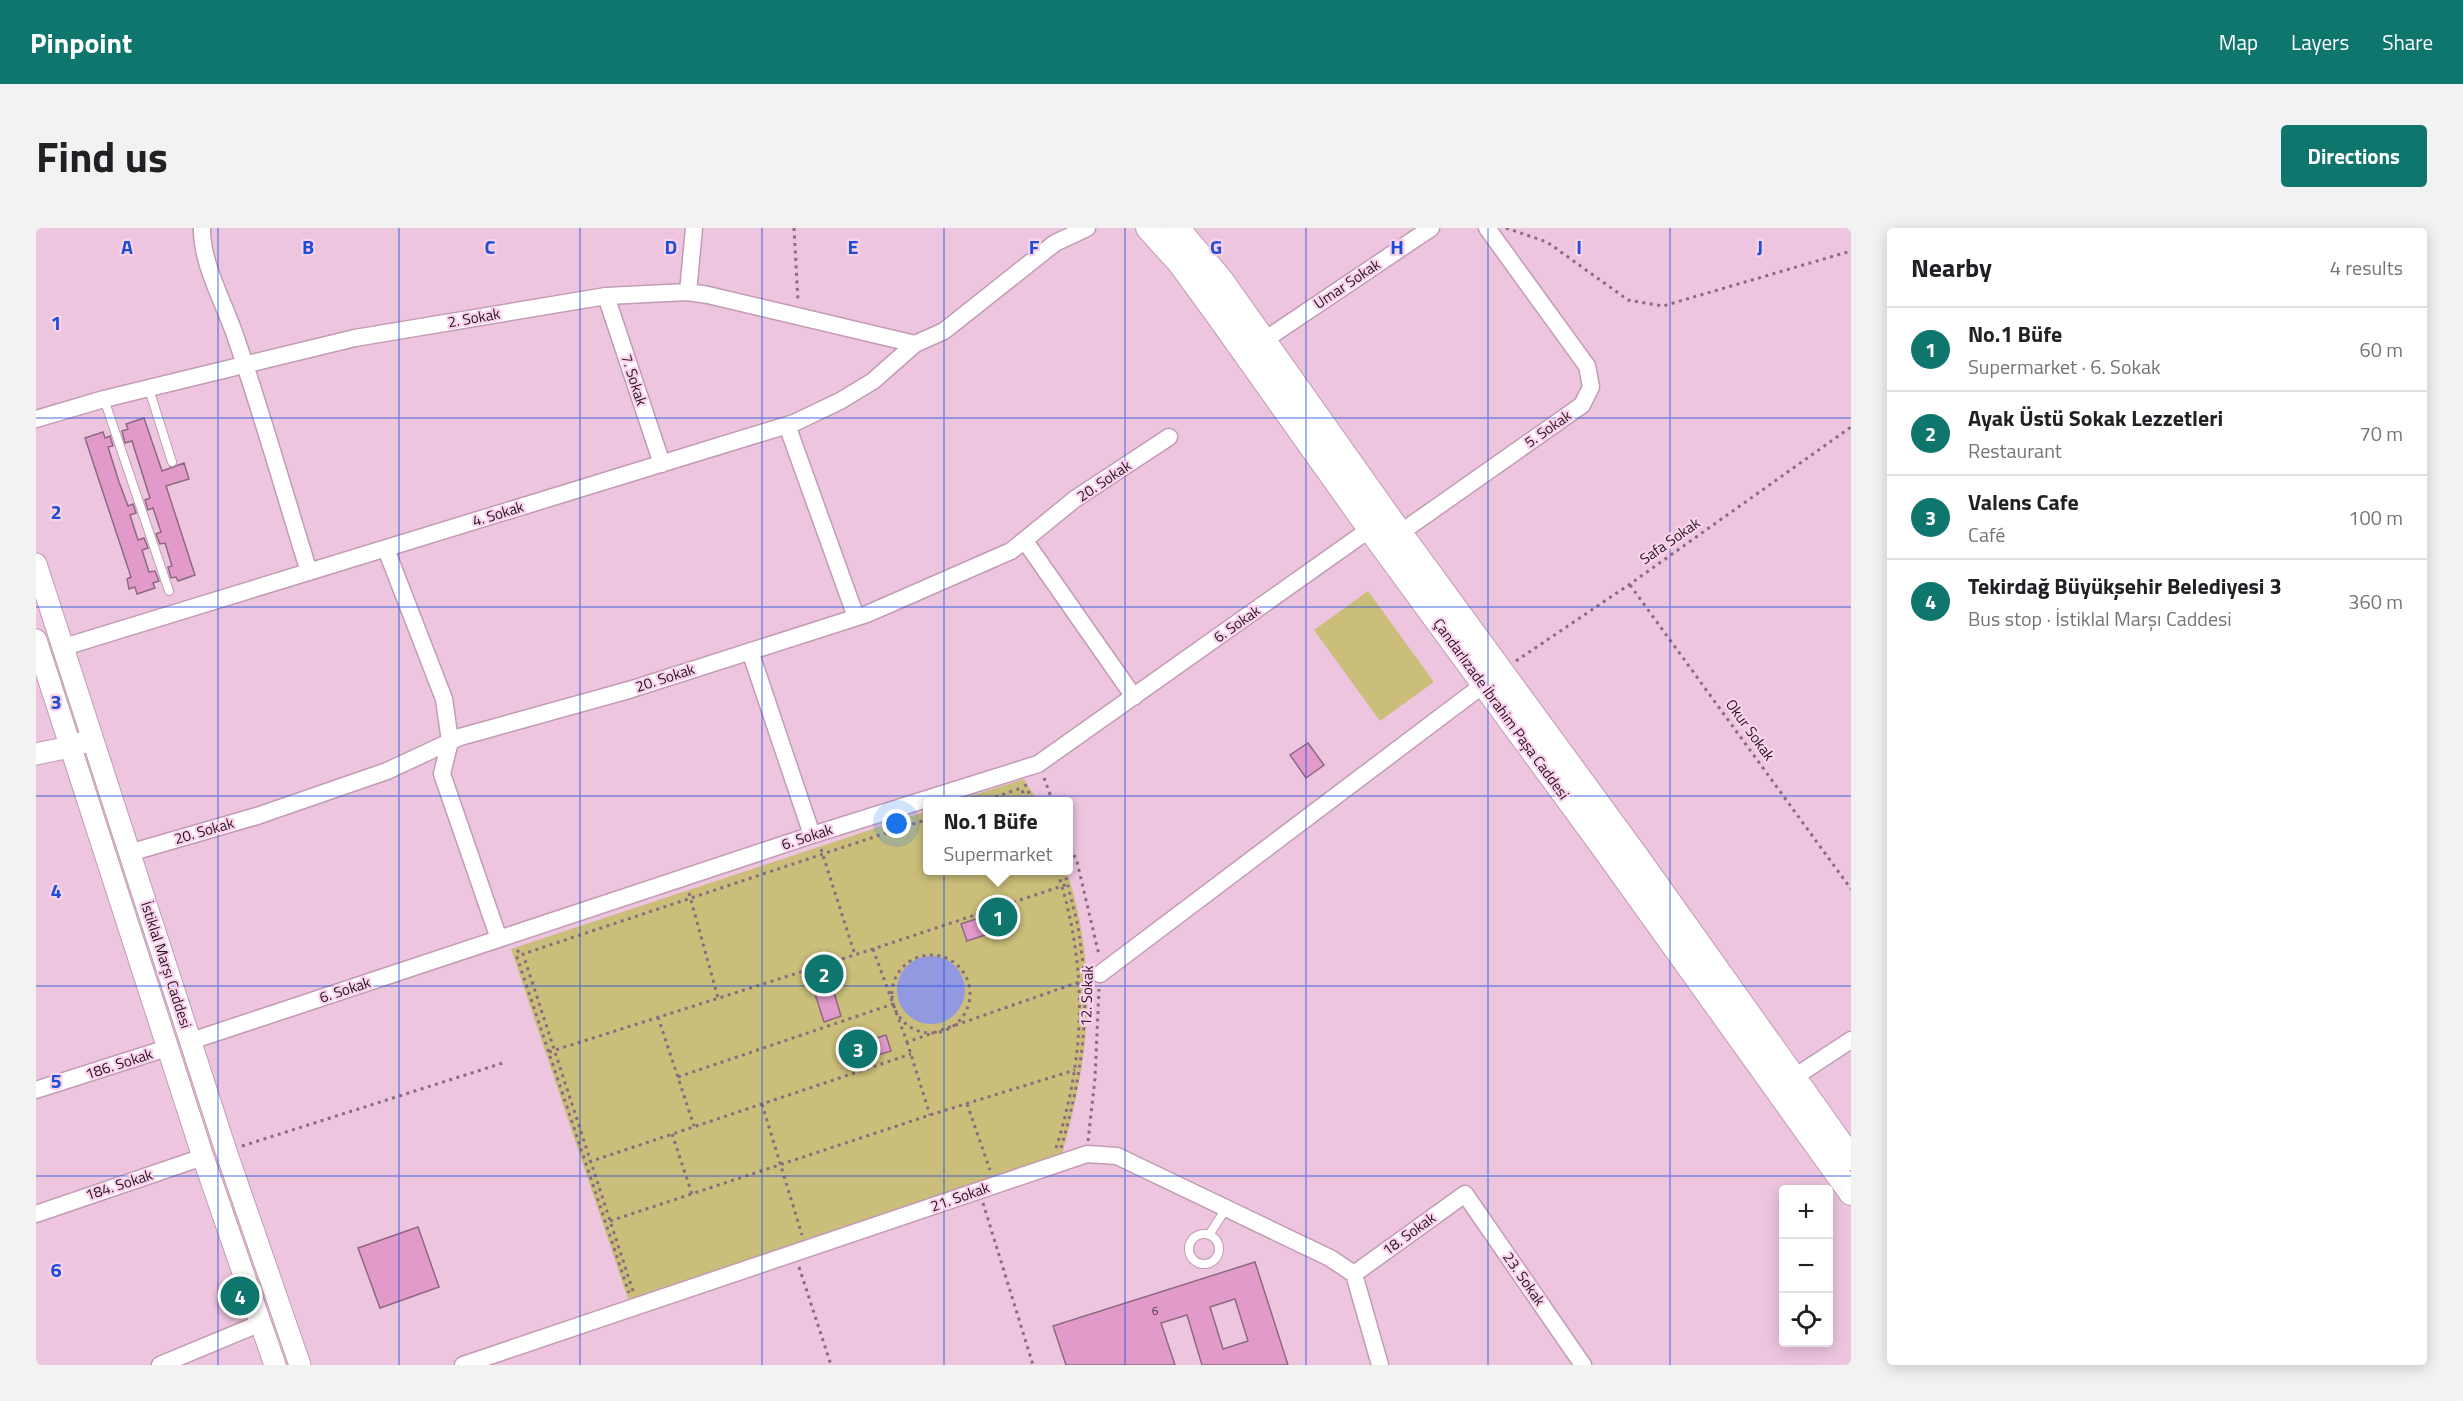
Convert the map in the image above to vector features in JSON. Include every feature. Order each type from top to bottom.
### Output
[{"type":"main road","name":"Çandarlızade İbrahim Paşa Caddesi","points":[[1148,228],[1179,262],[1370,529],[1637,857],[1851,1158]]},
{"type":"main road","name":"Çandarlızade İbrahim Paşa Caddesi","points":[[1178,228],[1221,280],[1400,533],[1603,847],[1851,1193]]},
{"type":"street","points":[[202,228],[202,240],[210,267],[245,365],[309,572]]},
{"type":"street","points":[[688,292],[694,228]]},
{"type":"street","name":"4. Sokak","points":[[63,647],[787,425],[840,401],[873,381],[915,344],[944,331],[1055,243],[1087,228]]},
{"type":"street","name":"Umar Sokak","points":[[1263,341],[1431,228]]},
{"type":"street","name":"5. Sokak","points":[[1400,533],[1582,405],[1592,387],[1587,366],[1487,228]]},
{"type":"street","name":"2. Sokak","points":[[36,419],[104,399],[355,338],[606,296],[688,292],[746,303],[915,344]]},
{"type":"street","name":"7. Sokak","points":[[606,296],[662,464]]},
{"type":"street","points":[[787,425],[856,617]]},
{"type":"street","name":"20. Sokak","points":[[129,853],[257,816],[387,771],[450,741],[629,690],[856,617],[1011,551],[1076,499],[1169,437]]},
{"type":"street","name":"6. Sokak","points":[[933,797],[1038,764],[1370,529]]},
{"type":"street","points":[[1025,541],[1134,697]]},
{"type":"street","points":[[386,549],[444,699],[450,741],[442,774],[499,939]]},
{"type":"street","name":"İstiklal Marşı Caddesi","points":[[36,564],[226,1151],[300,1365]]},
{"type":"street","name":"İstiklal Marşı Caddesi","points":[[36,640],[167,1048],[275,1365]]},
{"type":"street","points":[[750,651],[812,835]]},
{"type":"street","points":[[1093,977],[1492,678]]},
{"type":"street","points":[[36,754],[70,747],[92,738]]},
{"type":"street","name":"6. Sokak","points":[[191,1041],[923,800]]},
{"type":"street","points":[[1793,1078],[1851,1040]]},
{"type":"street","name":"186. Sokak","points":[[36,1090],[167,1048]]},
{"type":"street","name":"21. Sokak","points":[[463,1365],[979,1182],[1087,1155],[1117,1156],[1330,1258],[1354,1274]]},
{"type":"street","name":"184. Sokak","points":[[36,1215],[203,1157]]},
{"type":"street","name":"18. Sokak","points":[[1354,1274],[1465,1194]]},
{"type":"street","name":"23. Sokak","points":[[1465,1194],[1583,1365]]},
{"type":"street","points":[[1354,1274],[1380,1365]]},
{"type":"street","points":[[160,1365],[261,1323]]},
{"type":"lane","points":[[149,389],[172,462]]},
{"type":"lane","points":[[104,399],[169,591]]},
{"type":"lane","points":[[1209,1236],[1227,1207]]},
{"type":"path","points":[[794,228],[798,303]]},
{"type":"path","points":[[1506,228],[1548,242],[1628,300],[1663,306],[1851,251]]},
{"type":"path","name":"Safa Sokak","points":[[1492,678],[1630,585],[1851,427]]},
{"type":"path","name":"Okur Sokak","points":[[1630,585],[1851,890]]},
{"type":"path","points":[[1038,764],[1051,797]]},
{"type":"path","points":[[993,797],[1021,788],[1026,797]]},
{"type":"path","points":[[642,1292],[632,1296],[629,1293],[591,1161],[523,954],[923,820]]},
{"type":"path","points":[[831,845],[821,849],[822,854],[855,955]]},
{"type":"path","name":"12. Sokak","points":[[1073,853],[1098,950],[1093,977],[1095,1078],[1087,1155]]},
{"type":"path","points":[[633,1292],[586,1163],[516,954],[519,950],[766,867]]},
{"type":"path","points":[[1056,1148],[1066,1116],[1081,1024],[1080,981],[1075,943],[1059,875]]},
{"type":"path","points":[[1060,1152],[1081,1069],[1093,977],[1065,875]]},
{"type":"path","points":[[549,1052],[855,955],[1068,884]]},
{"type":"path","points":[[689,893],[718,998]]},
{"type":"path","points":[[873,949],[907,1042],[930,1115]]},
{"type":"path","points":[[934,955],[951,960],[968,981],[969,1001],[961,1018],[946,1030],[927,1033],[918,1031],[902,1020],[893,1004],[892,995],[896,977],[908,962],[916,958],[934,955]]},
{"type":"path","points":[[907,1042],[1093,977]]},
{"type":"path","points":[[678,1077],[893,1004]]},
{"type":"path","points":[[658,1017],[694,1127]]},
{"type":"path","points":[[586,1163],[911,1054]]},
{"type":"path","points":[[226,1151],[506,1062]]},
{"type":"path","points":[[608,1222],[930,1115],[1081,1069]]},
{"type":"path","points":[[762,1104],[780,1165],[831,1365]]},
{"type":"path","points":[[967,1104],[992,1172],[979,1182],[1033,1365]]},
{"type":"path","points":[[672,1134],[692,1194]]},
{"type":"shaded area","points":[[1368,591],[1434,682],[1380,721],[1314,630]]},
{"type":"shaded area","points":[[1024,779],[1035,797],[968,797]]},
{"type":"shaded area","points":[[923,812],[923,875],[1068,875],[1084,944],[1087,1013],[1079,1082],[1062,1155],[629,1302],[511,949]]},
{"type":"water","points":[[931,956],[944,958],[955,966],[963,977],[965,990],[963,1003],[955,1014],[944,1022],[931,1024],[918,1022],[907,1014],[899,1003],[897,990],[899,977],[907,966],[918,958]]},
{"type":"building","points":[[144,418],[162,471],[184,463],[189,479],[166,486],[195,575],[178,581],[176,577],[171,578],[168,567],[172,566],[165,543],[160,544],[156,534],[161,532],[153,508],[148,510],[145,500],[150,498],[132,441],[125,443],[122,431],[128,429],[126,424]]},
{"type":"building","points":[[103,432],[105,438],[110,436],[113,446],[108,447],[119,482],[128,506],[133,504],[136,513],[130,515],[138,540],[144,538],[148,548],[142,550],[149,572],[155,571],[159,581],[153,583],[155,588],[137,594],[135,587],[129,589],[127,579],[131,577],[85,438]]},
{"type":"building","points":[[1308,743],[1324,765],[1306,778],[1290,755]]},
{"type":"building","points":[[1006,909],[1012,926],[967,941],[961,924]]},
{"type":"building","points":[[827,969],[841,1016],[824,1022],[809,975]]},
{"type":"building","points":[[886,1035],[891,1051],[845,1065],[841,1049]]},
{"type":"building","points":[[418,1227],[439,1287],[380,1308],[358,1248]]},
{"type":"building","points":[[1255,1262],[1288,1365],[1202,1365],[1187,1315],[1161,1323],[1175,1365],[1066,1365],[1053,1326]],"holes":[[[1235,1299],[1248,1341],[1223,1349],[1210,1307]]]},
{"type":"place","name":"No.1 Büfe","points":[[998,917]]},
{"type":"place","name":"Ayak Üstü Sokak Lezzetleri","points":[[824,974]]},
{"type":"place","name":"Valens Cafe","points":[[858,1049]]},
{"type":"place","name":"Tekirdağ Büyükşehir Belediyesi 3","points":[[240,1296]]}]
